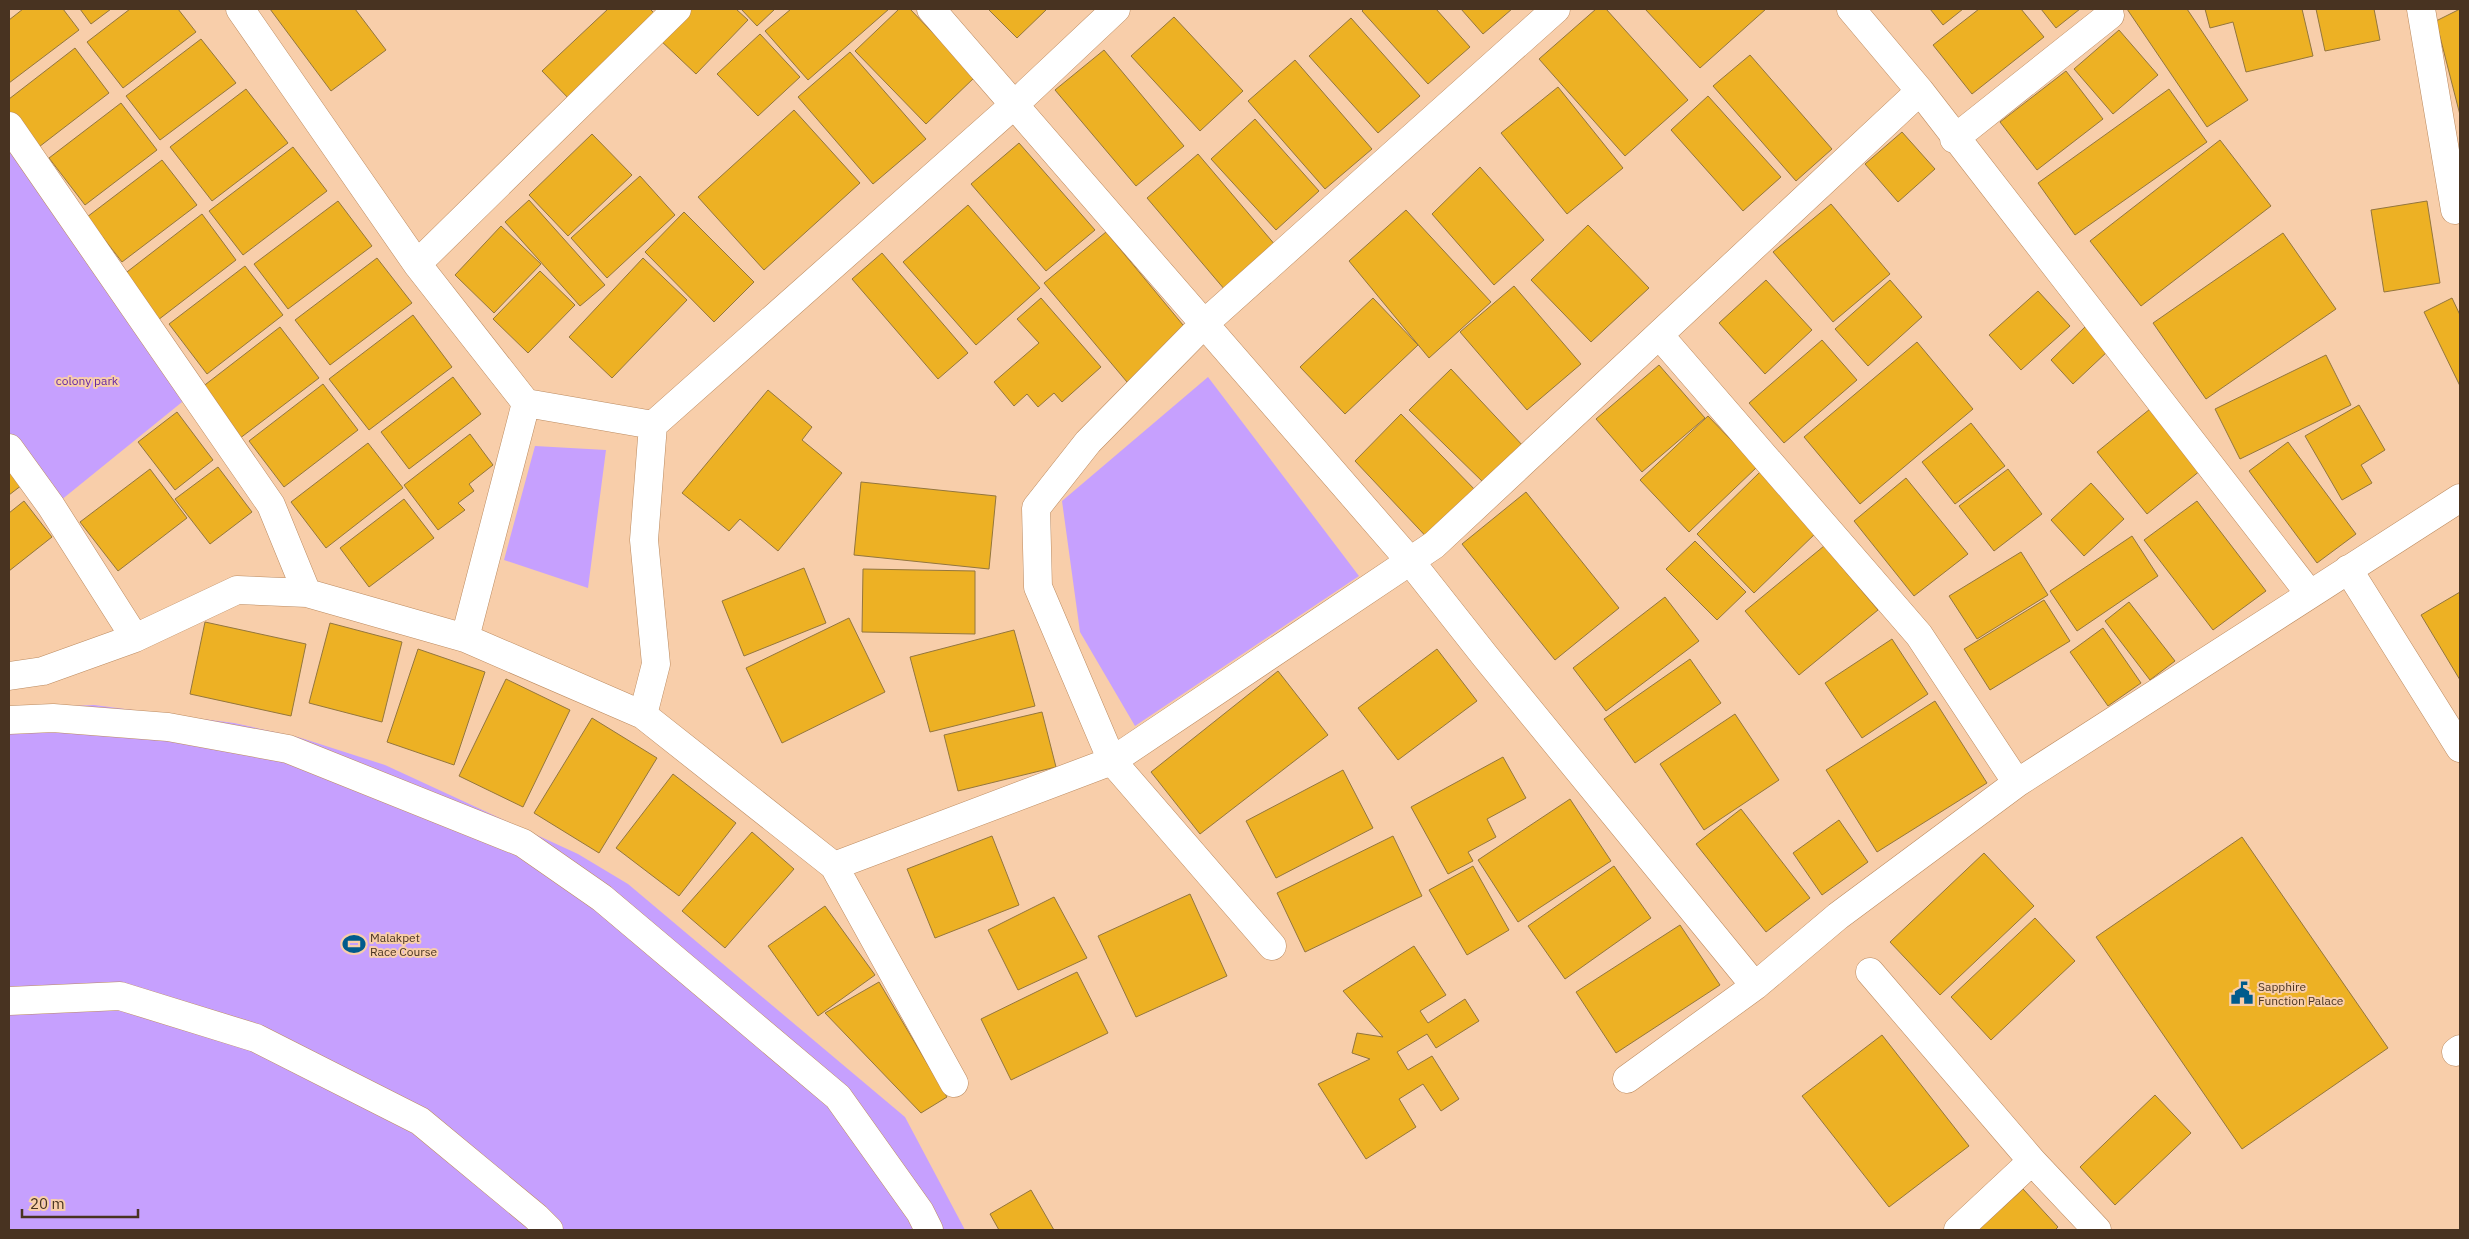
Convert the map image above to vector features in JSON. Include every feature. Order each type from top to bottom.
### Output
[{"type":"street","points":[[240,9],[417,264],[526,403],[653,425]]},
{"type":"street","points":[[417,264],[677,9]]},
{"type":"street","points":[[931,9],[1410,560],[1491,663],[1755,986]]},
{"type":"street","points":[[643,715],[656,664],[644,540],[653,425],[1015,104],[1116,9]]},
{"type":"street","points":[[1272,946],[1112,762],[1038,587],[1036,508],[1088,442],[1205,324],[1556,9]]},
{"type":"street","points":[[1851,9],[1920,91],[1954,139],[2310,593]]},
{"type":"street","points":[[2421,9],[2455,210]]},
{"type":"street","points":[[1954,139],[2110,15]]},
{"type":"street","points":[[834,866],[1112,762],[1434,545],[1660,336],[1920,91]]},
{"type":"street","points":[[9,126],[271,505],[307,593]]},
{"type":"street","points":[[1660,336],[1919,635],[2017,783]]},
{"type":"street","points":[[465,638],[526,403]]},
{"type":"street","points":[[9,448],[51,506],[135,638]]},
{"type":"street","points":[[1627,1079],[1755,986],[1838,916],[2017,783],[2460,498]]},
{"type":"street","points":[[2348,569],[2460,748]]},
{"type":"street","points":[[9,676],[43,671],[135,638],[237,590],[307,593],[465,638],[643,715],[834,866],[954,1083]]},
{"type":"street","points":[[9,720],[53,718],[168,727],[288,749],[523,843],[602,898],[838,1097],[920,1212],[929,1230]]},
{"type":"street","points":[[1870,972],[2032,1160],[2097,1230]]},
{"type":"street","points":[[9,1001],[120,996],[256,1038],[420,1121],[536,1217],[549,1230]]},
{"type":"street","points":[[1958,1230],[2032,1160]]},
{"type":"green space","name":"colony park","points":[[9,139],[192,394],[55,505],[9,440]]},
{"type":"green space","points":[[1208,377],[1359,576],[1135,726],[1080,632],[1062,501]]},
{"type":"green space","points":[[535,446],[606,450],[588,588],[504,560]]},
{"type":"green space","name":"Malakpet Race Course","points":[[94,705],[234,723],[298,737],[385,765],[578,854],[628,884],[905,1117],[965,1230],[9,1230],[9,709]]},
{"type":"building","points":[[23,9],[63,9],[79,30],[9,83],[9,20]]},
{"type":"building","points":[[80,9],[111,9],[91,24]]},
{"type":"building","points":[[130,9],[178,9],[196,32],[123,88],[87,42]]},
{"type":"building","points":[[270,9],[355,9],[386,50],[331,91]]},
{"type":"building","points":[[608,9],[650,9],[658,17],[572,102],[542,71]]},
{"type":"building","points":[[689,9],[736,9],[748,20],[696,74],[659,39]]},
{"type":"building","points":[[741,9],[775,9],[757,26]]},
{"type":"building","points":[[791,9],[889,9],[808,80],[765,31]]},
{"type":"building","points":[[899,9],[910,9],[975,77],[926,124],[855,51]]},
{"type":"building","points":[[988,9],[1047,9],[1017,38]]},
{"type":"building","points":[[1364,9],[1436,9],[1470,47],[1428,84],[1362,11]]},
{"type":"building","points":[[1461,9],[1512,9],[1483,34]]},
{"type":"building","points":[[1596,9],[1606,9],[1688,100],[1625,156],[1539,59]]},
{"type":"building","points":[[1645,9],[1766,9],[1700,68]]},
{"type":"building","points":[[1930,9],[1963,9],[1943,25]]},
{"type":"building","points":[[1979,9],[2021,9],[2044,37],[1972,94],[1933,45]]},
{"type":"building","points":[[2041,9],[2080,9],[2056,28]]},
{"type":"building","points":[[2127,9],[2187,9],[2248,100],[2207,127]]},
{"type":"building","points":[[2205,9],[2302,9],[2313,56],[2246,72],[2233,22],[2210,28]]},
{"type":"building","points":[[2316,9],[2374,9],[2380,40],[2325,51]]},
{"type":"building","points":[[2460,9],[2460,115],[2436,21]]},
{"type":"building","points":[[1174,17],[1243,91],[1200,131],[1131,56]]},
{"type":"building","points":[[1351,18],[1420,96],[1378,133],[1309,56]]},
{"type":"building","points":[[2119,30],[2158,75],[2113,114],[2074,69]]},
{"type":"building","points":[[760,34],[800,77],[758,116],[717,74]]},
{"type":"building","points":[[201,39],[236,83],[160,140],[126,96]]},
{"type":"building","points":[[75,48],[109,93],[35,150],[9,117],[9,99]]},
{"type":"building","points":[[1104,50],[1184,146],[1136,186],[1055,90]]},
{"type":"building","points":[[850,52],[926,139],[873,184],[798,97]]},
{"type":"building","points":[[1750,55],[1832,149],[1796,181],[1713,86]]},
{"type":"building","points":[[1295,60],[1372,149],[1325,189],[1248,101]]},
{"type":"building","points":[[2066,71],[2103,119],[2037,170],[2000,122]]},
{"type":"building","points":[[1558,87],[1623,168],[1567,214],[1501,133]]},
{"type":"building","points":[[246,89],[288,143],[212,201],[170,147]]},
{"type":"building","points":[[2169,89],[2207,142],[2075,235],[2038,183]]},
{"type":"building","points":[[1708,96],[1781,177],[1743,211],[1671,130]]},
{"type":"building","points":[[121,103],[157,150],[85,205],[49,158]]},
{"type":"building","points":[[794,110],[860,183],[764,270],[698,197]]},
{"type":"building","points":[[1255,119],[1319,191],[1276,230],[1211,159]]},
{"type":"building","points":[[1902,132],[1935,169],[1898,202],[1865,164]]},
{"type":"building","points":[[592,134],[632,175],[568,236],[529,195]]},
{"type":"building","points":[[2220,140],[2271,206],[2141,306],[2090,241]]},
{"type":"building","points":[[1019,143],[1095,230],[1046,271],[971,184]]},
{"type":"building","points":[[293,147],[327,191],[243,255],[209,211]]},
{"type":"building","points":[[1198,154],[1276,246],[1225,290],[1147,198]]},
{"type":"building","points":[[162,160],[197,205],[122,262],[87,217]]},
{"type":"building","points":[[1480,167],[1544,240],[1494,285],[1432,214]]},
{"type":"building","points":[[640,176],[675,215],[607,278],[571,238]]},
{"type":"building","points":[[529,200],[605,285],[580,306],[505,222]]},
{"type":"building","points":[[338,201],[372,246],[288,309],[254,264]]},
{"type":"building","points":[[2427,201],[2440,283],[2384,292],[2371,210]]},
{"type":"building","points":[[1831,204],[1890,274],[1833,322],[1773,252]]},
{"type":"building","points":[[968,205],[1040,288],[976,345],[903,262]]},
{"type":"building","points":[[1406,210],[1491,302],[1429,358],[1349,261]]},
{"type":"building","points":[[684,212],[754,282],[714,322],[645,252]]},
{"type":"building","points":[[202,214],[236,260],[158,320],[123,275]]},
{"type":"building","points":[[1588,225],[1649,288],[1591,342],[1531,280]]},
{"type":"building","points":[[501,226],[541,264],[494,313],[455,275]]},
{"type":"building","points":[[1106,232],[1188,331],[1127,382],[1044,283]]},
{"type":"building","points":[[2283,233],[2336,309],[2206,399],[2153,323]]},
{"type":"building","points":[[882,253],[968,353],[938,379],[852,279]]},
{"type":"building","points":[[377,258],[412,303],[330,365],[295,320]]},
{"type":"building","points":[[643,258],[687,300],[612,378],[569,337]]},
{"type":"building","points":[[245,266],[283,315],[207,374],[169,324]]},
{"type":"building","points":[[540,271],[575,305],[528,353],[493,319]]},
{"type":"building","points":[[1766,280],[1812,330],[1765,374],[1719,323]]},
{"type":"building","points":[[1890,280],[1922,317],[1868,366],[1835,329]]},
{"type":"building","points":[[1514,286],[1581,364],[1527,410],[1460,332]]},
{"type":"building","points":[[2038,291],[2070,326],[2021,370],[1989,335]]},
{"type":"building","points":[[1041,298],[1101,367],[1062,402],[1054,393],[1038,407],[1027,394],[1014,406],[994,382],[1039,343],[1017,319]]},
{"type":"building","points":[[1373,298],[1418,345],[1345,414],[1300,367]]},
{"type":"building","points":[[2452,298],[2460,315],[2460,386],[2424,312]]},
{"type":"building","points":[[413,315],[452,367],[369,430],[329,379]]},
{"type":"building","points":[[280,327],[319,378],[235,442],[197,391]]},
{"type":"building","points":[[2085,327],[2108,351],[2073,384],[2051,360]]},
{"type":"building","points":[[1822,340],[1857,380],[1784,443],[1749,403]]},
{"type":"building","points":[[1917,342],[1973,409],[1860,504],[1804,437]]},
{"type":"building","points":[[2326,355],[2351,405],[2240,459],[2215,409]]},
{"type":"building","points":[[1659,365],[1705,418],[1642,472],[1596,419]]},
{"type":"building","points":[[1451,369],[1524,447],[1485,484],[1409,410]]},
{"type":"building","points":[[453,377],[481,414],[409,469],[381,432]]},
{"type":"building","points":[[323,384],[358,430],[284,487],[249,441]]},
{"type":"building","points":[[768,390],[812,427],[802,440],[842,473],[778,551],[740,519],[729,531],[682,493]]},
{"type":"building","points":[[2359,405],[2385,450],[2361,465],[2372,483],[2342,500],[2305,436]]},
{"type":"building","points":[[2150,409],[2201,470],[2147,514],[2097,452]]},
{"type":"building","points":[[177,412],[213,460],[175,490],[138,442]]},
{"type":"building","points":[[1401,414],[1479,494],[1434,545],[1355,461]]},
{"type":"building","points":[[1708,416],[1757,467],[1689,532],[1640,480]]},
{"type":"building","points":[[1971,423],[2005,466],[1955,504],[1922,462]]},
{"type":"building","points":[[470,434],[493,465],[469,484],[474,491],[458,503],[465,510],[438,530],[404,485]]},
{"type":"building","points":[[2288,442],[2356,534],[2317,563],[2249,471]]},
{"type":"building","points":[[368,443],[403,488],[326,548],[291,502]]},
{"type":"building","points":[[218,467],[252,512],[210,544],[175,499]]},
{"type":"building","points":[[9,468],[22,485],[9,495]]},
{"type":"building","points":[[150,469],[187,518],[118,571],[80,522]]},
{"type":"building","points":[[2008,469],[2042,514],[1994,551],[1959,506]]},
{"type":"building","points":[[1761,471],[1819,530],[1754,593],[1697,534]]},
{"type":"building","points":[[1906,478],[1968,554],[1914,596],[1854,521]]},
{"type":"building","points":[[861,482],[996,496],[989,569],[854,555]]},
{"type":"building","points":[[2091,483],[2124,519],[2084,556],[2051,520]]},
{"type":"building","points":[[1526,492],[1619,608],[1555,660],[1462,544]]},
{"type":"building","points":[[404,499],[434,538],[369,587],[340,548]]},
{"type":"building","points":[[24,501],[52,537],[9,571],[9,513]]},
{"type":"building","points":[[2197,501],[2266,591],[2213,630],[2144,540]]},
{"type":"building","points":[[2132,536],[2158,576],[2077,631],[2050,591]]},
{"type":"building","points":[[1695,541],[1746,592],[1717,620],[1666,569]]},
{"type":"building","points":[[1824,546],[1878,610],[1799,675],[1745,611]]},
{"type":"building","points":[[2021,552],[2048,595],[1977,639],[1949,596]]},
{"type":"building","points":[[804,568],[826,623],[744,656],[722,601]]},
{"type":"building","points":[[863,569],[975,571],[975,634],[862,632]]},
{"type":"building","points":[[2460,592],[2460,680],[2421,615]]},
{"type":"building","points":[[1665,597],[1699,641],[1606,711],[1573,668]]},
{"type":"building","points":[[2044,600],[2070,641],[1990,690],[1964,649]]},
{"type":"building","points":[[2129,602],[2175,661],[2150,680],[2105,621]]},
{"type":"building","points":[[849,618],[885,692],[782,743],[746,668]]},
{"type":"building","points":[[205,622],[306,644],[291,716],[190,694]]},
{"type":"building","points":[[330,623],[402,642],[382,722],[309,703]]},
{"type":"building","points":[[2103,628],[2141,683],[2108,706],[2070,652]]},
{"type":"building","points":[[1014,630],[1035,706],[930,732],[910,657]]},
{"type":"building","points":[[1892,639],[1928,694],[1862,738],[1825,683]]},
{"type":"building","points":[[418,649],[485,672],[454,765],[387,742]]},
{"type":"building","points":[[1437,649],[1477,701],[1398,760],[1358,708]]},
{"type":"building","points":[[1690,659],[1721,703],[1635,763],[1604,719]]},
{"type":"building","points":[[1278,671],[1328,735],[1200,834],[1151,772]]},
{"type":"building","points":[[506,679],[570,710],[523,807],[459,776]]},
{"type":"building","points":[[1935,701],[1987,783],[1877,852],[1826,770]]},
{"type":"building","points":[[1042,712],[1056,767],[958,791],[944,735]]},
{"type":"building","points":[[1735,714],[1779,780],[1704,830],[1660,764]]},
{"type":"building","points":[[592,718],[657,758],[599,853],[534,813]]},
{"type":"building","points":[[1503,757],[1526,798],[1487,819],[1496,837],[1468,852],[1473,861],[1448,874],[1411,807]]},
{"type":"building","points":[[1343,770],[1373,828],[1276,878],[1246,821]]},
{"type":"building","points":[[673,774],[736,823],[679,896],[616,848]]},
{"type":"building","points":[[1570,799],[1611,861],[1518,922],[1478,860]]},
{"type":"building","points":[[1741,809],[1810,898],[1766,932],[1696,844]]},
{"type":"building","points":[[1839,820],[1868,862],[1822,895],[1793,853]]},
{"type":"building","points":[[752,832],[794,869],[725,948],[682,911]]},
{"type":"building","points":[[992,836],[1019,905],[935,938],[907,869]]},
{"type":"building","points":[[1393,836],[1422,896],[1305,952],[1277,893]]},
{"type":"building","name":"Sapphire Function Palace","points":[[2242,837],[2388,1048],[2242,1149],[2096,937]]},
{"type":"building","points":[[1984,853],[2034,906],[1940,995],[1890,942]]},
{"type":"building","points":[[1473,866],[1509,930],[1467,955],[1429,890]]},
{"type":"building","points":[[1614,866],[1651,918],[1565,979],[1528,926]]},
{"type":"building","points":[[1190,894],[1227,976],[1136,1017],[1098,936]]},
{"type":"building","points":[[1054,897],[1087,958],[1018,990],[988,930]]},
{"type":"building","points":[[825,906],[875,975],[818,1016],[768,946]]},
{"type":"building","points":[[2035,918],[2075,961],[1991,1040],[1951,997]]},
{"type":"building","points":[[1680,925],[1720,985],[1616,1053],[1576,992]]},
{"type":"building","points":[[1414,946],[1446,995],[1420,1011],[1428,1023],[1465,999],[1479,1021],[1436,1048],[1427,1034],[1397,1052],[1408,1070],[1432,1056],[1459,1099],[1441,1111],[1423,1084],[1399,1099],[1416,1127],[1366,1159],[1318,1084],[1370,1059],[1352,1053],[1357,1033],[1383,1037],[1343,991]]},
{"type":"building","points":[[1077,972],[1108,1033],[1011,1080],[981,1019]]},
{"type":"building","points":[[879,982],[947,1097],[921,1113],[825,1013]]},
{"type":"building","points":[[1882,1035],[1969,1146],[1889,1207],[1802,1096]]},
{"type":"building","points":[[2155,1095],[2191,1133],[2115,1205],[2080,1167]]},
{"type":"building","points":[[2023,1189],[2058,1227],[2055,1230],[1978,1230]]},
{"type":"building","points":[[1031,1190],[1054,1230],[999,1230],[990,1214]]},
{"type":"place","name":"Malakpet Race Course","points":[[354,944]]},
{"type":"place","name":"Sapphire Function Palace","points":[[2242,993]]}]
